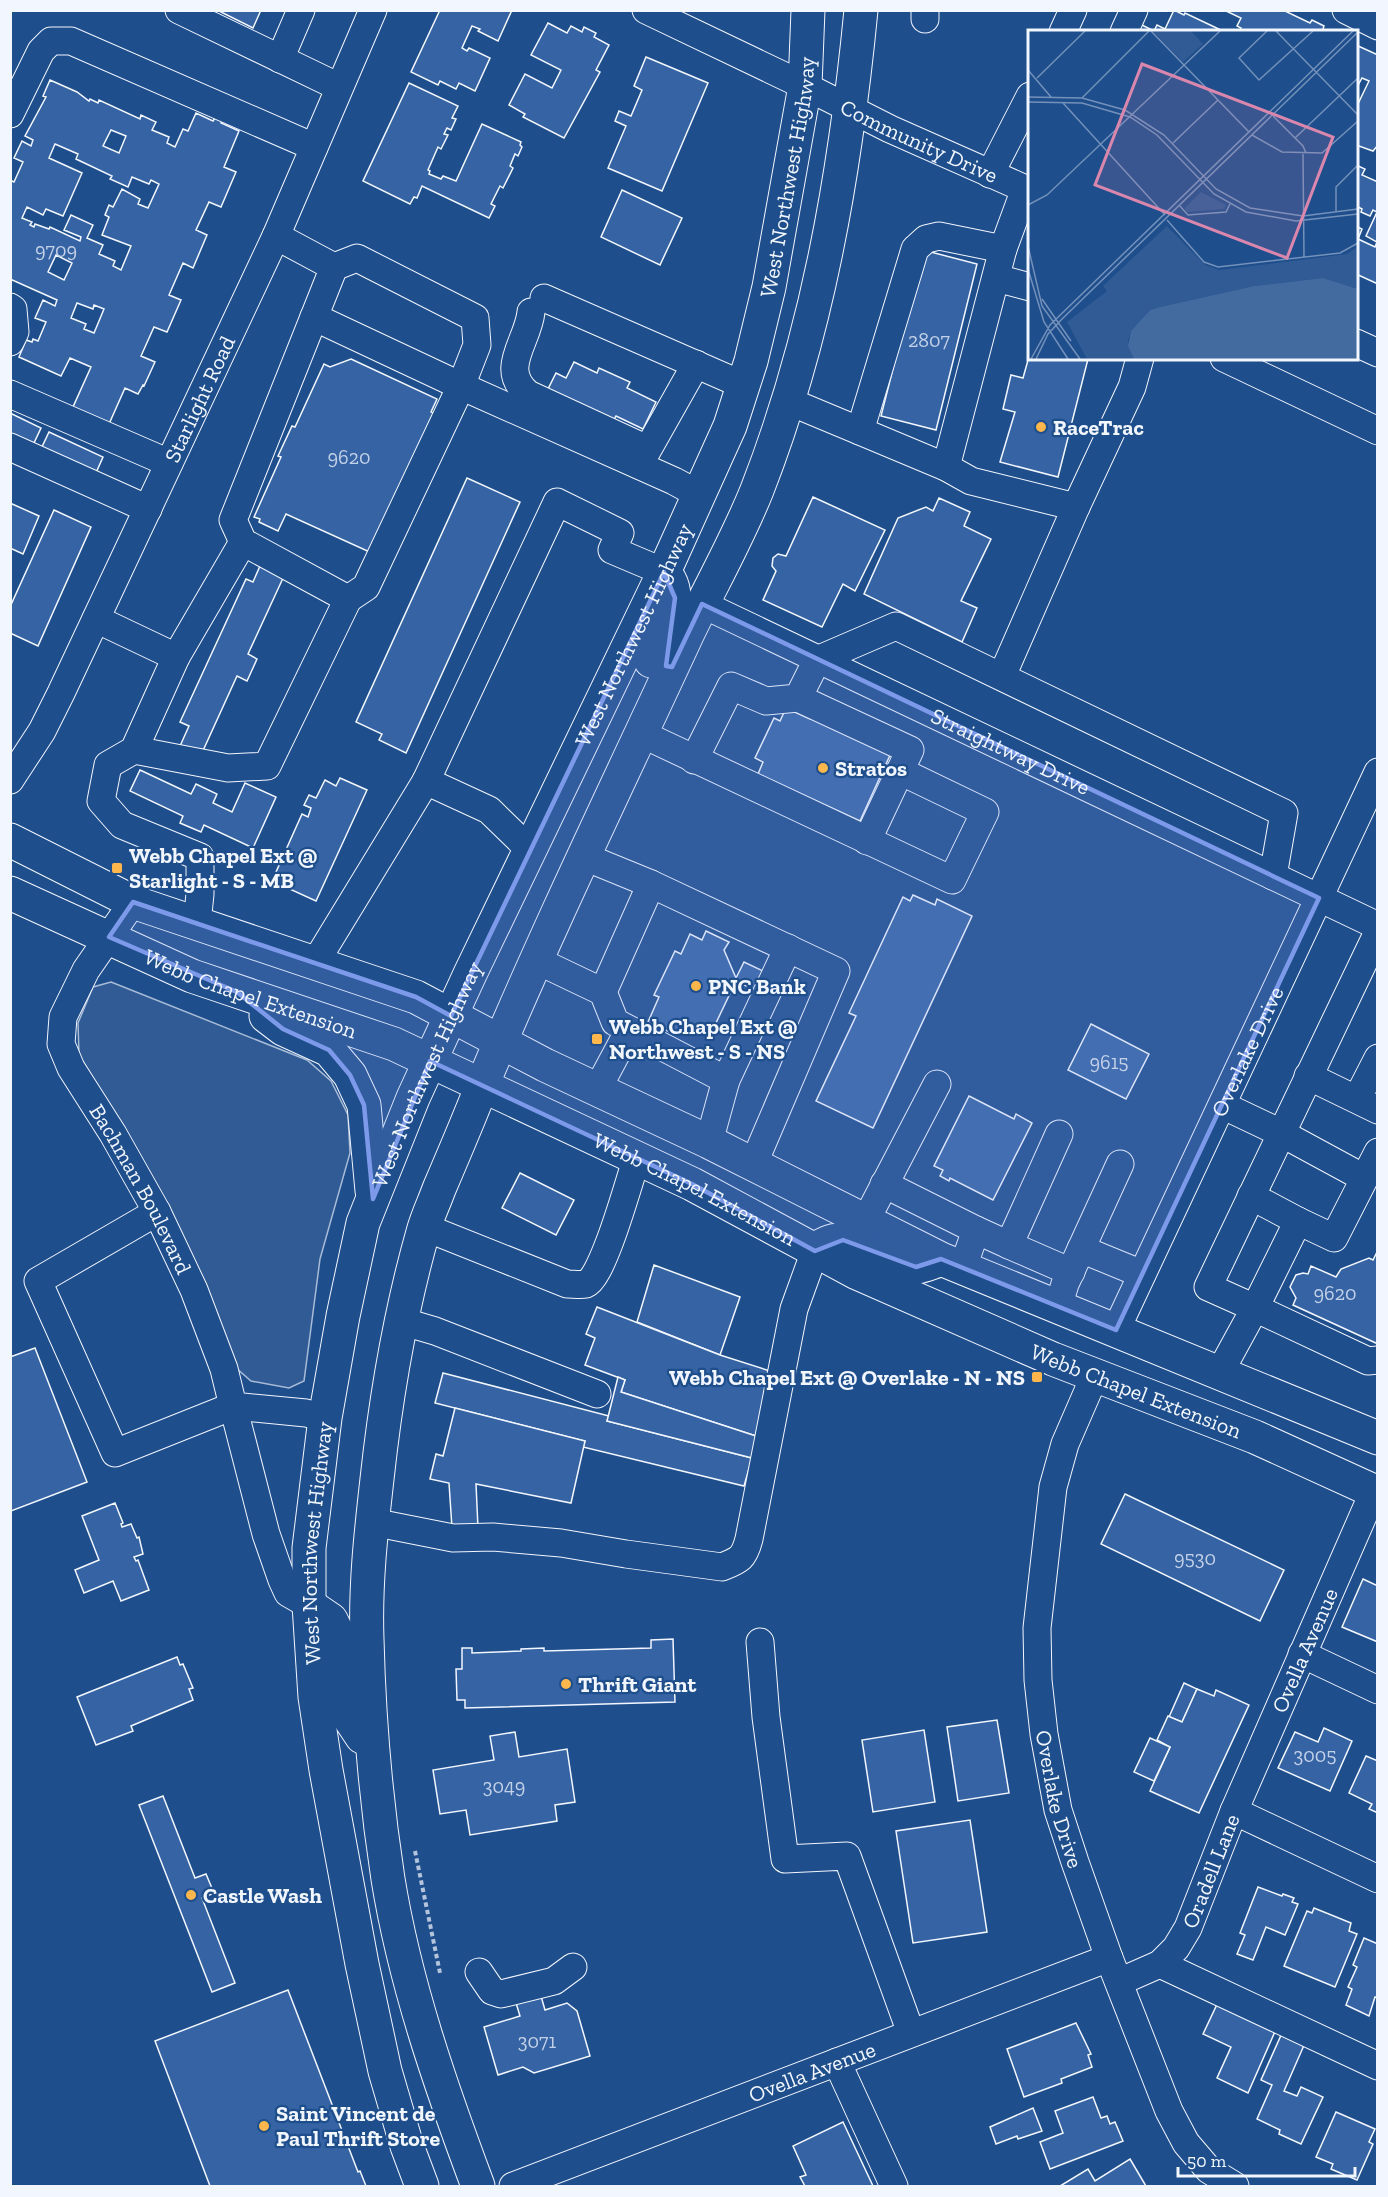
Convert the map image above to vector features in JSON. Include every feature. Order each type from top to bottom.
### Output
[{"type":"main road","name":"West Northwest Highway","points":[[423,2187],[407,2146],[386,2071],[362,1964],[315,1698],[309,1605],[309,1548],[325,1418],[363,1223],[430,1061],[664,572],[730,426],[769,287],[805,86],[808,10]]},
{"type":"main road","points":[[478,2187],[431,2053],[410,1979],[388,1881],[374,1757],[367,1638],[369,1543],[382,1436],[401,1321],[424,1227],[500,1042],[536,960],[755,494],[788,401],[815,308],[833,228],[861,10]]},
{"type":"main road","points":[[642,734],[635,697],[674,608],[675,598],[670,579],[664,572]]},
{"type":"main road","name":"Webb Chapel Extension","points":[[10,840],[133,902],[416,997],[500,1042],[709,1142],[952,1263],[1377,1438]]},
{"type":"main road","name":"Webb Chapel Extension","points":[[10,893],[192,976],[394,1044],[692,1184],[857,1273],[1053,1359],[1255,1437],[1376,1492]]},
{"type":"main road","points":[[237,992],[283,1029],[329,1050],[350,1075],[364,1105],[369,1138],[373,1199]]},
{"type":"main road","points":[[815,1251],[822,1244],[843,1240],[860,1245],[893,1261],[916,1267],[952,1263]]},
{"type":"main road","points":[[1095,1375],[1116,1330]]},
{"type":"main road","points":[[309,1605],[331,1620],[340,1638],[350,1719],[374,1757]]},
{"type":"street","points":[[179,10],[339,87]]},
{"type":"street","points":[[280,59],[302,10]]},
{"type":"street","name":"Starlight Road","points":[[10,780],[42,731],[148,509],[276,236],[373,10]]},
{"type":"street","name":"Community Drive","points":[[646,10],[890,129],[1027,190]]},
{"type":"street","points":[[1064,30],[1073,10]]},
{"type":"street","points":[[1125,30],[1134,10]]},
{"type":"street","points":[[1346,10],[1377,26]]},
{"type":"street","points":[[10,114],[41,51],[51,41],[71,41],[314,147]]},
{"type":"street","points":[[990,174],[1028,98]]},
{"type":"street","points":[[946,467],[1004,249],[1027,190]]},
{"type":"street","points":[[276,236],[334,267]]},
{"type":"street","points":[[860,431],[915,249],[926,240],[939,236],[1004,249]]},
{"type":"street","points":[[134,750],[228,768],[267,766],[348,599],[366,587],[460,387],[477,345],[475,318],[357,258],[334,267],[233,520],[243,542],[348,599]]},
{"type":"street","points":[[996,278],[1028,287]]},
{"type":"street","points":[[700,495],[643,458],[528,394],[520,388],[516,380],[515,360],[537,305],[696,364],[743,385]]},
{"type":"street","points":[[10,307],[13,309],[15,332],[10,342]]},
{"type":"street","points":[[314,317],[460,387],[643,458]]},
{"type":"street","points":[[1358,344],[1377,353]]},
{"type":"street","points":[[1002,676],[1076,507],[1132,387],[1139,360]]},
{"type":"street","points":[[1228,360],[1377,431]]},
{"type":"street","points":[[643,458],[696,364]]},
{"type":"street","points":[[10,394],[169,463]]},
{"type":"street","points":[[788,401],[946,467],[971,481],[1076,507]]},
{"type":"street","points":[[10,447],[148,509]]},
{"type":"street","points":[[315,963],[426,781],[557,502],[620,533],[612,550],[664,572]]},
{"type":"street","points":[[197,923],[200,858],[122,825],[101,801],[108,765],[134,750],[176,657],[243,542]]},
{"type":"street","name":"Straightway Drive","points":[[702,604],[1377,926]]},
{"type":"street","points":[[96,619],[176,657]]},
{"type":"street","points":[[798,698],[817,660],[896,626],[1284,813],[1273,876]]},
{"type":"street","points":[[694,760],[730,686],[766,701],[798,698],[910,750],[867,841]]},
{"type":"street","points":[[642,734],[952,880],[985,812],[900,771]]},
{"type":"street","name":"Overlake Drive","points":[[1116,1330],[1377,772]]},
{"type":"street","points":[[426,781],[489,810],[530,850]]},
{"type":"street","points":[[585,857],[651,884],[836,971],[753,1165]]},
{"type":"street","points":[[603,992],[651,884]]},
{"type":"street","name":"Bachman Boulevard","points":[[133,902],[86,970],[63,1017],[61,1044],[71,1068],[113,1134],[157,1212],[194,1290],[224,1369],[266,1534],[282,1580],[288,1593],[309,1605]]},
{"type":"street","points":[[1377,932],[1367,981],[1308,1076],[1208,1287],[1368,1362],[1377,1360]]},
{"type":"street","points":[[709,1142],[726,1080],[788,948]]},
{"type":"street","points":[[536,960],[603,992],[615,1022],[726,1080]]},
{"type":"street","points":[[597,1090],[629,1030]]},
{"type":"street","points":[[1308,1076],[1367,1105],[1377,1058]]},
{"type":"street","points":[[866,1221],[937,1084]]},
{"type":"street","points":[[1222,1105],[1281,1133],[1364,1178]]},
{"type":"street","points":[[1009,1245],[1059,1134]]},
{"type":"street","points":[[1251,1196],[1334,1238],[1377,1152]]},
{"type":"street","points":[[424,1227],[567,1284],[586,1284],[596,1277],[604,1260],[637,1157]]},
{"type":"street","points":[[1058,1307],[1120,1164]]},
{"type":"street","points":[[884,1184],[1009,1245],[1142,1274]]},
{"type":"street","points":[[157,1212],[38,1281],[115,1453],[233,1406],[306,1413],[325,1418]]},
{"type":"street","points":[[1220,1372],[1256,1308],[1298,1221]]},
{"type":"street","points":[[952,1263],[976,1230]]},
{"type":"street","points":[[372,1522],[453,1538],[493,1537],[561,1543],[722,1567],[735,1562],[745,1554],[749,1539],[794,1310],[815,1251]]},
{"type":"street","points":[[401,1321],[435,1330],[597,1394]]},
{"type":"street","name":"Overlake Drive","points":[[1095,1375],[1065,1444],[1053,1487],[1037,1628],[1038,1680],[1044,1734],[1058,1810],[1114,1970],[1169,2111],[1186,2143],[1209,2170],[1234,2187]]},
{"type":"street","name":"Ovella Avenue","points":[[1234,1811],[1376,1492]]},
{"type":"street","points":[[760,1642],[766,1718],[786,1859],[847,1856],[911,2033]]},
{"type":"street","points":[[1302,1654],[1377,1690]]},
{"type":"street","name":"Oradell Lane","points":[[1114,1970],[1160,1964],[1176,1948],[1188,1928],[1234,1811],[1377,1879]]},
{"type":"street","points":[[1160,1964],[1377,2066]]},
{"type":"street","points":[[480,1972],[492,1991],[501,1994],[554,1981],[573,1967]]},
{"type":"street","name":"Ovella Avenue","points":[[513,2187],[911,2033],[1114,1970]]},
{"type":"street","points":[[837,2062],[894,2187]]},
{"type":"path","points":[[415,1851],[440,1973]]},
{"type":"highlighted area","points":[[664,572],[675,598],[666,666],[672,667],[702,604],[1319,898],[1116,1330],[941,1259],[916,1267],[843,1240],[815,1251],[692,1184],[430,1061],[373,1199],[364,1105],[350,1075],[329,1050],[283,1029],[237,992],[109,937],[133,902],[416,997],[451,1016]]},
{"type":"shaded area","points":[[111,982],[307,1060],[331,1081],[348,1115],[350,1153],[320,1259],[304,1381],[289,1388],[251,1381],[235,1367],[137,1150],[79,1055],[78,1023],[93,987]]},
{"type":"building","points":[[217,10],[261,10],[253,28]]},
{"type":"building","points":[[440,10],[512,10],[498,41],[472,26],[462,48],[467,51],[469,48],[490,58],[475,91],[459,83],[456,89],[440,81],[438,85],[411,72]]},
{"type":"building","points":[[1174,10],[1221,30],[1154,30],[1157,25],[1165,29]]},
{"type":"building","points":[[1224,10],[1283,10],[1310,23],[1312,20],[1324,26],[1323,30],[1240,30],[1241,28],[1237,26],[1241,18]]},
{"type":"building","points":[[548,23],[567,33],[571,26],[582,32],[584,27],[596,33],[594,37],[609,45],[596,70],[600,72],[564,138],[523,117],[525,114],[509,105],[525,74],[552,88],[561,70],[531,55]]},
{"type":"building","points":[[1138,23],[1152,30],[1136,30]]},
{"type":"building","points":[[1358,46],[1378,55],[1378,145],[1373,151],[1358,146],[1358,104],[1369,81],[1362,78],[1358,85]]},
{"type":"building","points":[[646,57],[708,83],[662,191],[608,168],[626,126],[615,121],[619,111],[631,116],[642,90],[634,86]]},
{"type":"building","points":[[50,80],[77,92],[89,101],[90,99],[98,103],[99,100],[140,119],[141,115],[156,122],[152,130],[169,137],[167,143],[175,147],[183,129],[188,131],[196,113],[213,121],[215,118],[239,131],[224,167],[236,172],[221,207],[209,202],[196,230],[207,235],[193,268],[183,263],[169,295],[181,300],[167,332],[154,327],[141,356],[155,362],[138,394],[125,388],[109,424],[73,407],[91,367],[70,358],[61,376],[19,357],[26,340],[38,341],[46,322],[35,318],[43,300],[55,306],[57,300],[10,279],[10,180],[14,182],[23,162],[14,158],[22,141],[31,146],[33,140],[25,136],[46,97],[43,96]],"holes":[[[111,130],[126,136],[119,153],[103,146]],[[55,144],[78,154],[76,159],[112,176],[110,179],[128,187],[132,177],[149,184],[151,180],[159,184],[148,208],[138,204],[140,199],[122,189],[113,207],[109,205],[105,215],[109,217],[102,235],[131,246],[121,270],[113,266],[115,261],[99,254],[103,245],[87,238],[93,225],[71,215],[64,230],[81,237],[80,241],[50,227],[49,229],[35,224],[34,227],[30,225],[32,222],[22,218],[27,207],[43,215],[46,209],[63,216],[82,173],[49,158]],[[56,255],[72,263],[64,280],[48,272]],[[77,303],[93,309],[94,305],[104,309],[94,333],[84,329],[86,324],[71,318]]]},
{"type":"building","points":[[409,83],[458,106],[452,118],[456,119],[451,130],[447,128],[444,134],[448,135],[441,149],[438,147],[428,170],[429,174],[441,179],[443,176],[456,181],[482,124],[521,142],[522,147],[518,156],[515,154],[510,166],[513,168],[503,188],[500,186],[491,204],[495,206],[489,218],[422,186],[417,198],[414,197],[410,204],[363,181]]},
{"type":"building","points":[[1358,166],[1365,169],[1362,175],[1378,182],[1378,284],[1358,275],[1358,239],[1375,247],[1377,242],[1366,236],[1377,212],[1373,210],[1370,216],[1361,212],[1362,209],[1358,207]]},
{"type":"building","points":[[622,190],[682,218],[660,265],[601,237]]},
{"type":"building","points":[[1358,227],[1362,229],[1358,239]]},
{"type":"building","points":[[923,250],[977,264],[936,430],[881,416]]},
{"type":"building","points":[[351,359],[437,399],[431,412],[437,415],[374,554],[286,514],[278,531],[254,517],[281,457],[278,456],[292,426],[295,427],[324,364],[330,367]]},
{"type":"building","name":"RaceTrac","points":[[1028,360],[1088,360],[1058,477],[1000,462],[1015,412],[1003,409],[1011,375],[1023,378]]},
{"type":"building","points":[[574,362],[597,373],[599,368],[630,382],[627,388],[656,402],[643,429],[616,416],[612,423],[547,391],[556,373],[566,378]]},
{"type":"building","points":[[10,413],[41,428],[33,445],[10,435]]},
{"type":"building","points":[[49,432],[103,457],[95,475],[41,449]]},
{"type":"building","points":[[467,478],[520,502],[406,753],[379,740],[382,734],[356,722]]},
{"type":"building","points":[[813,497],[885,530],[855,591],[843,584],[822,627],[763,600],[776,571],[772,566],[773,558],[778,554],[786,556]]},
{"type":"building","points":[[939,498],[970,512],[964,526],[991,539],[961,601],[977,608],[962,642],[864,594],[898,518],[926,507],[933,511]]},
{"type":"building","points":[[10,503],[39,516],[23,554],[10,548]]},
{"type":"building","points":[[54,510],[91,527],[38,646],[10,633],[10,607]]},
{"type":"building","points":[[260,566],[284,576],[248,654],[257,659],[247,681],[237,676],[201,755],[180,746],[189,726],[180,722],[246,579],[253,582]]},
{"type":"building","name":"Stratos","points":[[786,708],[810,719],[811,715],[891,753],[860,821],[758,774],[763,762],[755,758],[774,718],[780,721]]},
{"type":"building","points":[[140,770],[191,794],[196,784],[217,794],[213,803],[232,812],[245,783],[276,797],[253,848],[204,825],[201,832],[180,823],[183,816],[130,791]]},
{"type":"building","points":[[340,778],[367,790],[316,901],[272,881],[302,814],[308,817],[311,808],[304,805],[309,795],[316,798],[325,780],[336,786]]},
{"type":"building","points":[[913,895],[935,905],[937,899],[972,916],[873,1128],[816,1101],[856,1016],[849,1013],[903,897],[910,901]]},
{"type":"building","name":"PNC Bank","points":[[706,931],[729,942],[724,950],[736,978],[744,962],[765,972],[757,991],[736,981],[715,1025],[676,1035],[648,1022],[659,997],[654,995],[675,951],[681,954],[690,934],[702,940]]},
{"type":"building","points":[[1091,1024],[1149,1054],[1126,1099],[1068,1070]]},
{"type":"building","points":[[969,1096],[1014,1119],[1016,1114],[1032,1123],[993,1200],[950,1178],[949,1181],[940,1176],[943,1170],[934,1166]]},
{"type":"building","points":[[520,1173],[574,1200],[556,1235],[502,1208]]},
{"type":"building","points":[[1378,1250],[1378,1344],[1293,1305],[1296,1298],[1290,1287],[1296,1275],[1308,1274],[1311,1266],[1336,1277],[1341,1269],[1369,1258],[1373,1260]]},
{"type":"building","points":[[654,1265],[740,1297],[720,1355],[637,1322]]},
{"type":"building","points":[[597,1307],[720,1355],[770,1371],[756,1436],[621,1392],[625,1380],[585,1365],[595,1338],[586,1334]]},
{"type":"building","points":[[35,1348],[87,1482],[11,1511],[10,1357]]},
{"type":"building","points":[[443,1373],[609,1416],[607,1421],[752,1458],[744,1486],[583,1447],[585,1441],[435,1403]]},
{"type":"building","points":[[618,1377],[625,1380],[621,1392],[756,1436],[752,1458],[607,1421]]},
{"type":"building","points":[[455,1408],[585,1441],[571,1503],[476,1484],[478,1528],[452,1528],[449,1483],[430,1479],[436,1454],[443,1456]]},
{"type":"building","points":[[1125,1494],[1284,1570],[1260,1621],[1101,1544]]},
{"type":"building","points":[[115,1503],[123,1523],[122,1527],[131,1524],[137,1538],[139,1537],[143,1554],[134,1557],[136,1561],[138,1560],[149,1590],[121,1601],[113,1581],[84,1593],[75,1570],[99,1560],[82,1516]]},
{"type":"building","points":[[1363,1579],[1378,1586],[1378,1642],[1342,1627]]},
{"type":"building","name":"Thrift Giant","points":[[673,1639],[675,1702],[465,1708],[465,1700],[457,1700],[456,1669],[462,1669],[462,1648],[472,1648],[472,1653],[544,1648],[544,1651],[651,1648],[651,1640]]},
{"type":"building","points":[[177,1657],[180,1665],[183,1664],[193,1688],[189,1689],[193,1700],[131,1726],[133,1731],[96,1745],[77,1697]]},
{"type":"building","points":[[1184,1683],[1197,1689],[1182,1722],[1169,1717]]},
{"type":"building","points":[[1197,1689],[1214,1696],[1216,1690],[1249,1705],[1199,1813],[1150,1791],[1170,1747],[1157,1740],[1168,1716],[1182,1722]]},
{"type":"building","points":[[997,1720],[1009,1793],[958,1801],[947,1727]]},
{"type":"building","points":[[1324,1728],[1352,1741],[1330,1791],[1278,1768],[1295,1732],[1318,1742]]},
{"type":"building","points":[[924,1730],[935,1802],[873,1812],[862,1740]]},
{"type":"building","points":[[515,1732],[519,1757],[567,1749],[575,1802],[555,1805],[557,1821],[470,1835],[466,1810],[440,1814],[433,1770],[494,1760],[490,1736]]},
{"type":"building","points":[[1150,1738],[1170,1747],[1154,1781],[1134,1772]]},
{"type":"building","points":[[1366,1756],[1378,1761],[1378,1813],[1369,1809],[1372,1804],[1349,1793]]},
{"type":"building","name":"Castle Wash","points":[[163,1796],[195,1878],[206,1874],[214,1893],[202,1898],[235,1983],[212,1992],[139,1805]]},
{"type":"building","points":[[970,1820],[987,1932],[913,1943],[896,1831]]},
{"type":"building","points":[[1258,1887],[1294,1898],[1292,1902],[1298,1904],[1285,1935],[1266,1927],[1253,1960],[1237,1954],[1245,1935],[1240,1933]]},
{"type":"building","points":[[1314,1908],[1351,1923],[1349,1931],[1357,1934],[1335,1987],[1284,1966],[1307,1911],[1312,1913]]},
{"type":"building","points":[[1364,1938],[1378,1944],[1378,1998],[1375,1997],[1369,2016],[1346,2005],[1352,1989],[1348,1987],[1357,1967],[1353,1965]]},
{"type":"building","name":"Saint Vincent de Paul Thrift Store","points":[[288,1990],[358,2172],[360,2171],[366,2186],[210,2186],[155,2041]]},
{"type":"building","points":[[541,1996],[545,2010],[567,2003],[577,2011],[590,2056],[534,2073],[523,2067],[498,2075],[484,2027],[520,2016],[516,2003]]},
{"type":"building","points":[[1220,1998],[1277,2027],[1248,2093],[1217,2078],[1231,2047],[1203,2034]]},
{"type":"building","points":[[1076,2023],[1091,2054],[1088,2055],[1092,2067],[1061,2079],[1062,2083],[1024,2097],[1007,2049]]},
{"type":"building","points":[[1282,2033],[1305,2043],[1284,2091],[1297,2096],[1301,2087],[1323,2097],[1301,2144],[1279,2134],[1280,2130],[1257,2119],[1272,2085],[1261,2080]]},
{"type":"building","points":[[1093,2097],[1101,2118],[1107,2116],[1110,2124],[1115,2122],[1123,2141],[1050,2169],[1040,2142],[1063,2133],[1055,2111]]},
{"type":"building","points":[[1033,2108],[1042,2131],[1018,2139],[1017,2136],[996,2144],[990,2127]]},
{"type":"building","points":[[1336,2112],[1375,2129],[1369,2142],[1373,2144],[1357,2180],[1331,2169],[1333,2164],[1316,2157]]},
{"type":"building","points":[[843,2122],[873,2186],[805,2186],[800,2177],[806,2175],[793,2146]]},
{"type":"building","points":[[1130,2159],[1146,2186],[1060,2186],[1088,2169],[1095,2181]]},
{"type":"place","name":"RaceTrac","points":[[1041,427]]},
{"type":"place","name":"Stratos","points":[[823,768]]},
{"type":"place","name":"Webb Chapel Ext @ Starlight - S - MB","points":[[117,868]]},
{"type":"place","name":"PNC Bank","points":[[696,986]]},
{"type":"place","name":"Webb Chapel Ext @ Northwest - S - NS","points":[[597,1039]]},
{"type":"place","name":"Webb Chapel Ext @ Overlake - N - NS","points":[[1037,1377]]},
{"type":"place","name":"Thrift Giant","points":[[566,1684]]},
{"type":"place","name":"Castle Wash","points":[[191,1895]]},
{"type":"place","name":"Saint Vincent de Paul Thrift Store","points":[[264,2126]]}]
